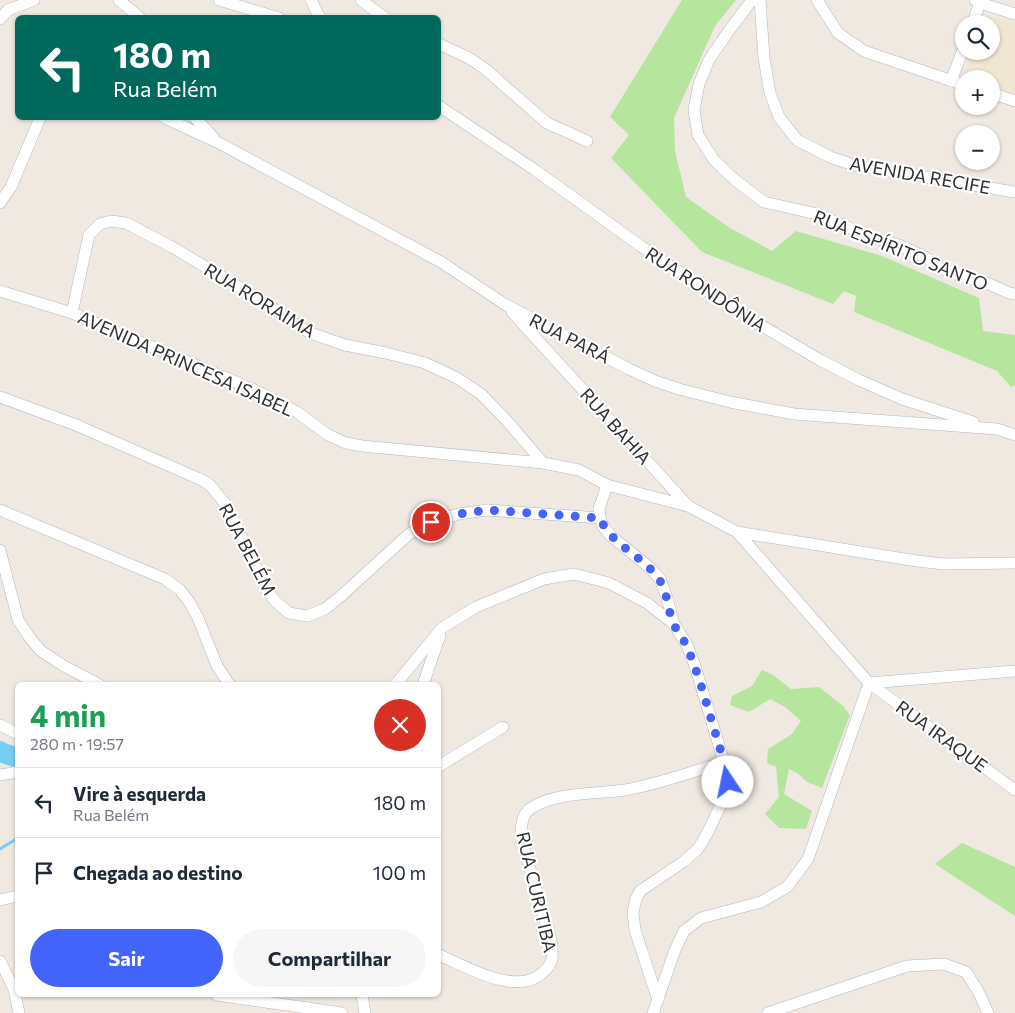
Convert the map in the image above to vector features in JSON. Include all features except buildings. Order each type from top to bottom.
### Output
[{"type":"street","points":[[0,19],[8,10],[34,0]]},
{"type":"street","points":[[119,0],[136,15]]},
{"type":"street","points":[[220,0],[269,15]]},
{"type":"street","points":[[311,0],[318,15]]},
{"type":"street","points":[[361,0],[381,15]]},
{"type":"street","name":"RUA ESPÍRITO SANTO","points":[[752,0],[709,60],[699,84],[694,110],[698,136],[714,160],[734,180],[764,202],[817,214],[871,237],[899,245],[925,257],[941,268],[1009,294],[1015,294]]},
{"type":"street","name":"AVENIDA RECIFE","points":[[760,0],[764,58],[770,93],[780,117],[797,140],[830,157],[854,164],[1015,192]]},
{"type":"street","points":[[817,0],[838,33],[864,51],[955,82]]},
{"type":"street","points":[[974,15],[978,2],[1015,14]]},
{"type":"street","points":[[441,45],[470,58],[484,68],[547,123],[587,141]]},
{"type":"street","points":[[951,81],[959,60]]},
{"type":"street","points":[[1000,97],[1015,101]]},
{"type":"street","name":"RUA RONDÔNIA","points":[[441,107],[535,170],[642,247],[742,314],[820,360],[858,380],[902,399],[996,429]]},
{"type":"street","points":[[0,203],[11,187],[39,120]]},
{"type":"street","name":"RUA PARÁ","points":[[169,120],[219,143],[441,262],[506,305],[655,381],[680,390],[730,402],[794,414],[996,429],[1015,435]]},
{"type":"street","points":[[197,120],[219,143]]},
{"type":"street","name":"RUA RORAIMA","points":[[72,313],[89,234],[100,224],[111,221],[126,223],[172,247],[266,304],[301,328],[345,345],[425,363],[457,378],[480,394],[508,422],[543,463]]},
{"type":"street","name":"AVENIDA PRINCESA ISABEL","points":[[0,291],[72,313],[254,390],[298,412],[328,435],[346,443],[543,463],[580,470],[607,485],[688,506]]},
{"type":"street","name":"RUA BAHIA","points":[[506,305],[688,506],[737,532],[926,562],[944,564],[1015,563]]},
{"type":"street","name":"RUA BELÉM","points":[[0,397],[76,425],[210,485],[227,506],[265,587],[288,613],[307,616],[325,609],[408,534],[431,522],[459,514],[488,510],[600,518]]},
{"type":"street","points":[[607,485],[599,509],[600,518],[612,536],[649,567],[660,579],[674,624],[695,666],[724,762],[728,782],[720,806],[698,849],[683,862],[640,891],[636,899],[633,912],[635,930],[658,1000]]},
{"type":"street","points":[[0,510],[166,579],[180,590],[190,603],[217,666],[228,682]]},
{"type":"street","name":"RUA BAHIA","points":[[737,532],[869,682]]},
{"type":"street","points":[[0,550],[18,620],[30,638],[42,650],[64,666],[94,682]]},
{"type":"street","points":[[397,682],[442,628],[476,608],[544,578],[574,574],[609,583],[647,603],[674,624]]},
{"type":"street","points":[[424,682],[442,628]]},
{"type":"street","points":[[653,1013],[675,950],[684,931],[701,918],[761,902],[787,887],[808,859],[869,682],[1015,671]]},
{"type":"street","name":"RUA IRAQUE","points":[[869,682],[1015,790]]},
{"type":"street","points":[[0,725],[15,732]]},
{"type":"street","points":[[441,765],[503,727]]},
{"type":"street","name":"RUA CURITIBA","points":[[441,956],[495,979],[516,982],[536,979],[549,968],[553,957],[551,940],[521,839],[521,822],[530,809],[546,801],[574,794],[624,790],[648,785],[724,762]]},
{"type":"street","points":[[1,774],[15,772]]},
{"type":"street","points":[[0,900],[15,897]]},
{"type":"street","points":[[0,961],[15,992]]},
{"type":"street","points":[[768,1013],[907,966],[944,964],[966,972],[978,991],[988,1013]]},
{"type":"street","points":[[16,997],[20,1013]]},
{"type":"street","points":[[231,997],[342,1013]]},
{"type":"street","points":[[362,997],[365,1013]]},
{"type":"shaded area","points":[[1000,20],[1015,23],[1015,97],[1000,92],[1000,70],[965,70],[968,60],[1000,60]]},
{"type":"green space","points":[[682,0],[736,0],[715,26],[674,118],[675,151],[686,197],[730,228],[772,251],[796,231],[882,256],[979,298],[983,331],[1015,335],[1015,386],[1011,387],[997,371],[854,312],[856,296],[844,291],[833,304],[702,252],[611,158],[629,135],[610,117]]},
{"type":"green space","points":[[762,670],[773,675],[791,689],[819,687],[843,706],[850,715],[822,788],[807,782],[789,769],[784,794],[812,811],[806,829],[779,828],[765,814],[779,797],[776,767],[767,763],[768,749],[792,734],[801,721],[785,707],[770,699],[749,712],[730,705],[732,696],[752,686]]},
{"type":"green space","points":[[962,843],[1015,867],[1015,916],[935,864]]},
{"type":"waterway","points":[[0,751],[15,757]]},
{"type":"waterway","points":[[0,849],[15,840]]},
{"type":"route","points":[[431,522],[459,514],[488,510],[600,518],[612,536],[649,567],[660,579],[674,624],[695,666],[724,762],[728,782]]}]
